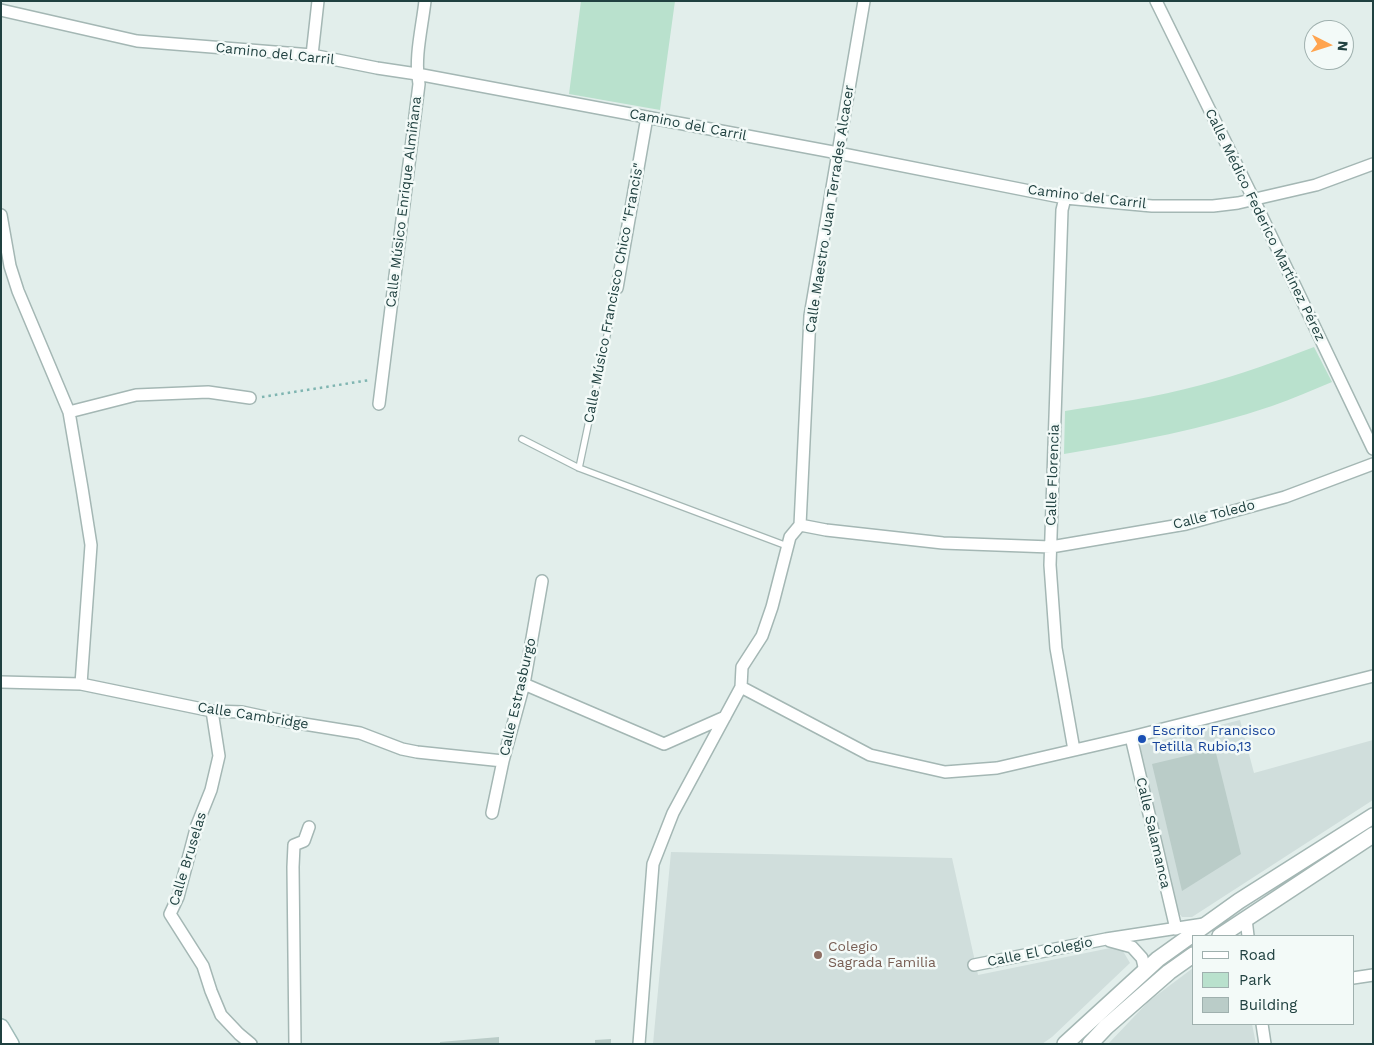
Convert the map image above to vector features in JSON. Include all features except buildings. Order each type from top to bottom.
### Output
[{"type":"street","points":[[312,55],[318,1]]},
{"type":"street","name":"Calle Músico Enrique Almiñana","points":[[379,404],[419,84],[417,74],[418,52],[425,1]]},
{"type":"street","name":"Calle Maestro Juan Terrades Alcacer","points":[[639,1044],[653,864],[673,813],[741,687],[742,666],[762,636],[772,607],[790,538],[800,525],[810,316],[864,1]]},
{"type":"street","name":"Calle Médico Federico Martínez Pérez","points":[[1156,1],[1373,449]]},
{"type":"street","name":"Camino del Carril","points":[[1,10],[137,41],[312,55],[838,153],[1065,198],[1152,206],[1213,206],[1254,200],[1316,185],[1373,164]]},
{"type":"street","name":"Calle Músico Francisco Chico \"Francis\"","points":[[616,288],[648,117]]},
{"type":"street","name":"Calle Florencia","points":[[1065,198],[1062,218],[1050,565],[1056,648],[1074,750]]},
{"type":"street","points":[[1,215],[10,266],[18,291],[69,412],[91,545],[81,684]]},
{"type":"street","points":[[69,412],[136,395],[208,392],[250,398]]},
{"type":"street","name":"Calle Toledo","points":[[800,525],[826,530],[942,542],[1051,548],[1186,524],[1285,497],[1373,464]]},
{"type":"street","name":"Calle Estrasburgo","points":[[492,813],[503,761],[524,684],[542,581]]},
{"type":"street","points":[[741,687],[870,755],[945,772],[998,768],[1131,737],[1373,676]]},
{"type":"street","name":"Calle Cambridge","points":[[1,682],[81,684],[212,711],[242,712],[360,733],[402,749],[417,752],[503,761]]},
{"type":"street","points":[[524,684],[664,744],[725,717]]},
{"type":"street","name":"Calle Bruselas","points":[[212,711],[219,756],[211,790],[197,825],[178,897],[170,914],[203,966],[221,1015],[251,1044]]},
{"type":"street","name":"Calle Salamanca","points":[[1131,737],[1176,929]]},
{"type":"street","points":[[1065,1044],[1158,959],[1239,902],[1373,816]]},
{"type":"street","points":[[295,1044],[294,845],[304,841],[309,827]]},
{"type":"street","points":[[1222,935],[1373,835]]},
{"type":"street","points":[[1246,919],[1248,935]]},
{"type":"street","name":"Calle El Colegio","points":[[974,965],[1106,939],[1209,923]]},
{"type":"street","name":"Calle El Colegio","points":[[1106,939],[1132,947],[1142,958],[1145,971]]},
{"type":"street","points":[[1092,1043],[1106,1027],[1169,972],[1192,956]]},
{"type":"street","points":[[1354,978],[1373,975]]},
{"type":"street","points":[[1262,1025],[1265,1044]]},
{"type":"street","points":[[1,1028],[11,1044]]},
{"type":"lane","name":"Calle Músico Francisco Chico \"Francis\"","points":[[579,468],[616,288]]},
{"type":"lane","points":[[522,438],[579,468],[788,546]]},
{"type":"path","points":[[250,398],[382,378]]},
{"type":"shaded area","points":[[1240,720],[1254,773],[1373,740],[1373,800],[1192,917],[1182,917],[1177,911],[1138,746]]},
{"type":"shaded area","name":"Colegio Sagrada Familia","points":[[671,852],[952,858],[978,975],[1120,946],[1130,963],[1052,1037],[1042,1044],[653,1044]]},
{"type":"shaded area","points":[[1192,969],[1192,1025],[1252,1025],[1256,1044],[1108,1044],[1149,1001]]},
{"type":"green space","points":[[581,1],[675,1],[660,110],[569,94]]},
{"type":"green space","points":[[1314,347],[1332,382],[1272,406],[1221,422],[1143,440],[1064,454],[1065,411],[1150,397],[1201,385],[1272,363]]},
{"type":"place","name":"Escritor Francisco Tetilla Rubio,13","points":[[1142,739]]},
{"type":"place","name":"Colegio Sagrada Familia","points":[[818,955]]}]
